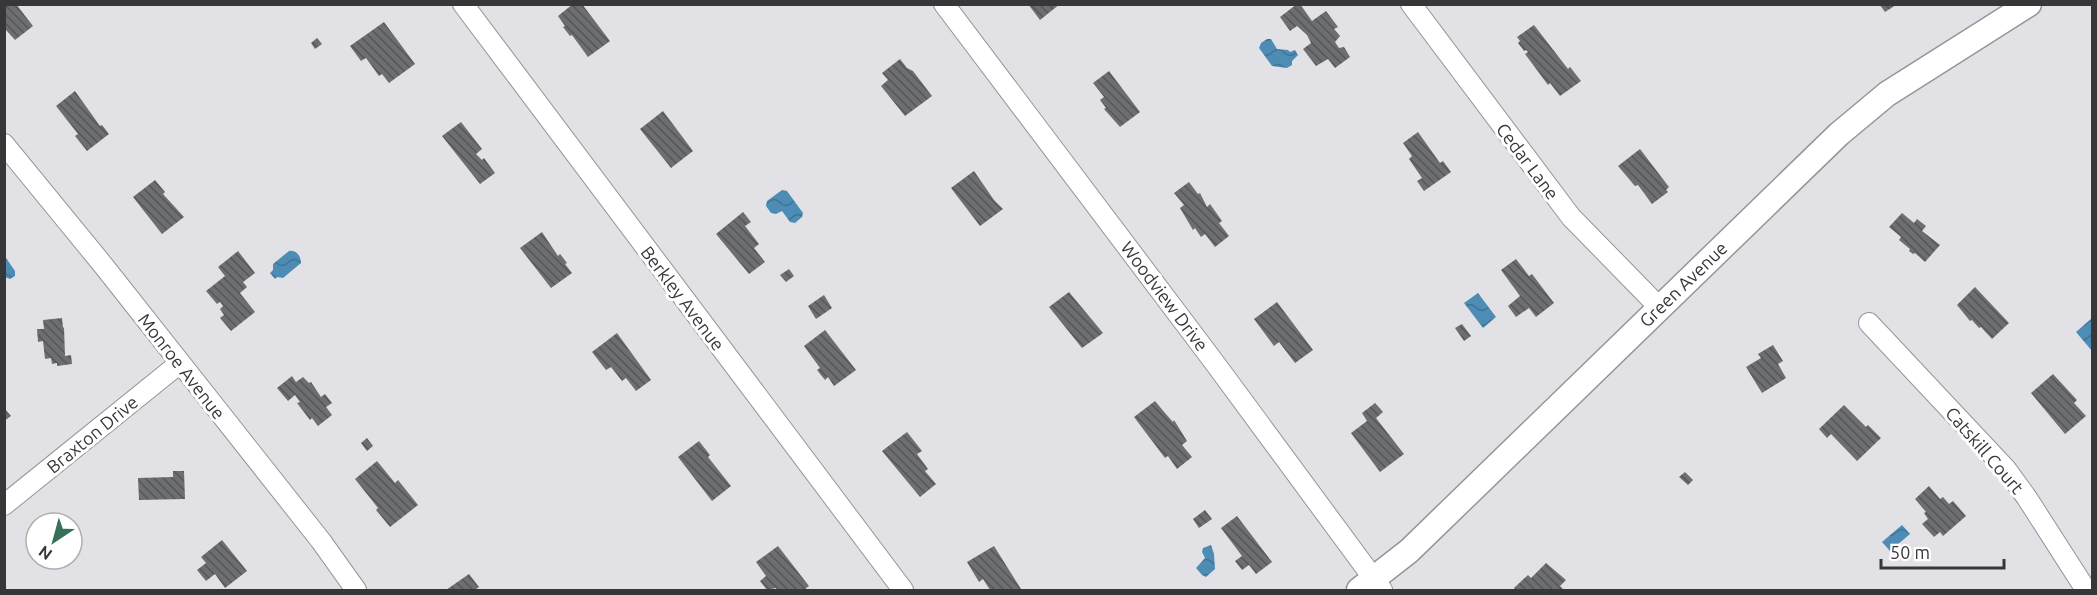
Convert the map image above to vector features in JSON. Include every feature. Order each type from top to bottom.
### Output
[{"type":"street","name":"Berkley Avenue","points":[[463,4],[903,591]]},
{"type":"street","name":"Woodview Drive","points":[[944,4],[1214,362],[1371,587]]},
{"type":"street","name":"Cedar Lane","points":[[1411,4],[1571,217],[1659,307]]},
{"type":"street","name":"Green Avenue","points":[[1371,587],[1804,166],[1866,110],[2004,11],[2028,4]]},
{"type":"street","name":"Monroe Avenue","points":[[4,144],[321,541],[356,591]]},
{"type":"street","name":"Catskill Court","points":[[1869,323],[2006,469],[2086,591]]},
{"type":"street","name":"Braxton Drive","points":[[4,505],[180,363]]},
{"type":"water","points":[[1271,39],[1277,49],[1290,52],[1295,50],[1298,55],[1292,61],[1292,65],[1287,68],[1272,66],[1259,48],[1261,43]]},
{"type":"water","points":[[782,190],[787,191],[803,213],[795,223],[790,222],[782,211],[776,214],[771,213],[766,206],[767,201]]},
{"type":"water","points":[[289,251],[298,254],[301,263],[283,278],[275,279],[270,273],[273,270],[273,264]]},
{"type":"water","points":[[4,255],[15,271],[15,276],[10,279],[5,277]]},
{"type":"water","points":[[1478,293],[1496,317],[1483,328],[1464,303]]},
{"type":"water","points":[[2092,318],[2092,351],[2076,332]]},
{"type":"water","points":[[1902,525],[1910,534],[1890,551],[1882,542]]},
{"type":"water","points":[[1211,545],[1215,569],[1206,577],[1196,568],[1205,558],[1203,548]]},
{"type":"building","points":[[4,4],[16,4],[33,26],[15,40],[6,30],[4,31]]},
{"type":"building","points":[[573,4],[582,4],[610,41],[588,57],[563,27],[565,26],[558,16]]},
{"type":"building","points":[[1028,4],[1060,4],[1040,20]]},
{"type":"building","points":[[1300,4],[1312,21],[1326,11],[1338,27],[1334,29],[1340,36],[1335,42],[1339,48],[1344,47],[1350,57],[1335,68],[1328,59],[1316,66],[1303,49],[1311,43],[1307,35],[1297,26],[1290,31],[1280,17]]},
{"type":"building","points":[[1880,5],[1896,5],[1885,12]]},
{"type":"building","points":[[384,22],[415,64],[389,83],[382,74],[379,76],[366,58],[361,61],[350,46]]},
{"type":"building","points":[[1534,25],[1568,69],[1570,67],[1581,81],[1560,96],[1550,83],[1548,85],[1525,54],[1528,52],[1524,51],[1518,43],[1520,41],[1517,37]]},
{"type":"building","points":[[317,38],[322,44],[315,49],[311,43]]},
{"type":"building","points":[[900,59],[907,68],[913,71],[932,96],[905,116],[881,86],[888,80],[882,73]]},
{"type":"building","points":[[1109,71],[1140,112],[1120,127],[1104,109],[1106,108],[1100,100],[1104,97],[1093,83]]},
{"type":"building","points":[[75,91],[100,126],[102,125],[109,134],[87,151],[75,136],[78,134],[56,106]]},
{"type":"building","points":[[663,111],[693,151],[671,168],[640,129]]},
{"type":"building","points":[[461,122],[482,149],[476,154],[482,160],[484,158],[495,173],[480,184],[442,136]]},
{"type":"building","points":[[1418,132],[1440,163],[1443,161],[1451,172],[1424,191],[1417,181],[1422,178],[1409,159],[1412,156],[1403,143]]},
{"type":"building","points":[[1640,149],[1669,187],[1666,190],[1668,192],[1652,204],[1638,185],[1635,186],[1618,166]]},
{"type":"building","points":[[974,171],[1003,209],[980,226],[951,188]]},
{"type":"building","points":[[155,180],[165,192],[163,194],[184,217],[162,234],[133,197]]},
{"type":"building","points":[[1189,182],[1198,194],[1200,193],[1207,207],[1210,204],[1222,221],[1219,223],[1229,236],[1215,247],[1205,234],[1201,237],[1195,228],[1193,230],[1180,208],[1184,205],[1174,193]]},
{"type":"building","points":[[743,212],[751,222],[745,226],[759,244],[754,248],[765,262],[749,274],[716,234]]},
{"type":"building","points":[[1902,213],[1914,223],[1917,219],[1926,226],[1922,231],[1940,245],[1925,262],[1909,251],[1910,249],[1899,240],[1901,237],[1889,227]]},
{"type":"building","points":[[542,232],[558,256],[560,254],[567,263],[565,264],[572,273],[551,288],[520,248]]},
{"type":"building","points":[[238,251],[255,273],[243,282],[247,287],[240,293],[255,312],[231,331],[220,318],[224,315],[220,309],[223,306],[220,302],[217,304],[206,291],[225,276],[218,267]]},
{"type":"building","points":[[1516,259],[1529,276],[1532,274],[1554,303],[1536,317],[1529,308],[1516,317],[1508,306],[1520,296],[1501,270]]},
{"type":"building","points":[[789,269],[794,276],[786,282],[780,275]]},
{"type":"building","points":[[1975,287],[2009,323],[1992,339],[1981,327],[1979,328],[1972,320],[1970,321],[1957,305]]},
{"type":"building","points":[[1069,292],[1103,333],[1082,348],[1049,307]]},
{"type":"building","points":[[824,295],[832,308],[816,319],[808,306]]},
{"type":"building","points":[[1277,302],[1313,350],[1295,363],[1279,342],[1274,346],[1254,319]]},
{"type":"building","points":[[62,318],[65,356],[71,355],[72,364],[57,366],[57,363],[52,364],[51,358],[45,359],[43,341],[38,342],[37,329],[44,329],[43,320]]},
{"type":"building","points":[[1462,324],[1471,336],[1464,341],[1455,328]]},
{"type":"building","points":[[825,330],[856,370],[834,386],[828,377],[825,380],[817,370],[820,368],[804,346]]},
{"type":"building","points":[[617,333],[651,380],[636,391],[626,378],[622,381],[611,367],[606,370],[592,352]]},
{"type":"building","points":[[1773,345],[1783,361],[1778,364],[1786,378],[1762,393],[1746,367],[1761,358],[1758,354]]},
{"type":"building","points":[[2053,374],[2077,400],[2074,403],[2086,416],[2065,434],[2031,393]]},
{"type":"building","points":[[292,376],[296,382],[303,377],[309,383],[311,382],[321,397],[325,394],[332,403],[326,407],[332,415],[318,426],[312,418],[310,420],[297,403],[300,402],[295,395],[288,401],[277,388]]},
{"type":"building","points":[[1155,401],[1173,422],[1174,420],[1187,441],[1182,445],[1192,457],[1177,469],[1168,456],[1165,458],[1134,417]]},
{"type":"building","points":[[1375,403],[1383,412],[1376,418],[1404,454],[1380,472],[1351,433],[1367,421],[1362,413]]},
{"type":"building","points":[[1844,405],[1881,438],[1857,461],[1831,434],[1827,438],[1819,429]]},
{"type":"building","points":[[4,408],[11,416],[4,421]]},
{"type":"building","points":[[907,432],[922,451],[917,454],[928,469],[925,471],[936,484],[920,497],[882,451]]},
{"type":"building","points":[[367,438],[373,446],[367,451],[361,443]]},
{"type":"building","points":[[699,441],[710,455],[708,457],[731,486],[712,501],[678,457]]},
{"type":"building","points":[[377,461],[395,483],[398,480],[418,505],[390,527],[355,479]]},
{"type":"building","points":[[173,471],[184,471],[185,499],[139,500],[138,478],[173,477]]},
{"type":"building","points":[[1685,472],[1693,480],[1688,485],[1679,477]]},
{"type":"building","points":[[1929,486],[1940,499],[1943,497],[1949,504],[1953,501],[1966,516],[1943,536],[1940,532],[1934,537],[1922,524],[1928,519],[1924,513],[1926,512],[1915,499]]},
{"type":"building","points":[[1205,510],[1212,519],[1199,528],[1193,519]]},
{"type":"building","points":[[1237,516],[1272,562],[1256,574],[1249,565],[1242,570],[1235,561],[1242,556],[1221,528]]},
{"type":"building","points":[[222,540],[247,571],[225,588],[215,574],[206,581],[197,570],[206,563],[201,557]]},
{"type":"building","points":[[778,546],[809,586],[804,590],[777,590],[776,588],[767,590],[760,581],[766,576],[756,562]]},
{"type":"building","points":[[994,546],[1021,589],[990,590],[983,579],[979,582],[967,562]]},
{"type":"building","points":[[1546,563],[1566,580],[1560,586],[1564,590],[1516,590],[1514,588],[1528,575],[1531,578]]},
{"type":"building","points":[[469,574],[479,587],[475,590],[446,590]]}]
